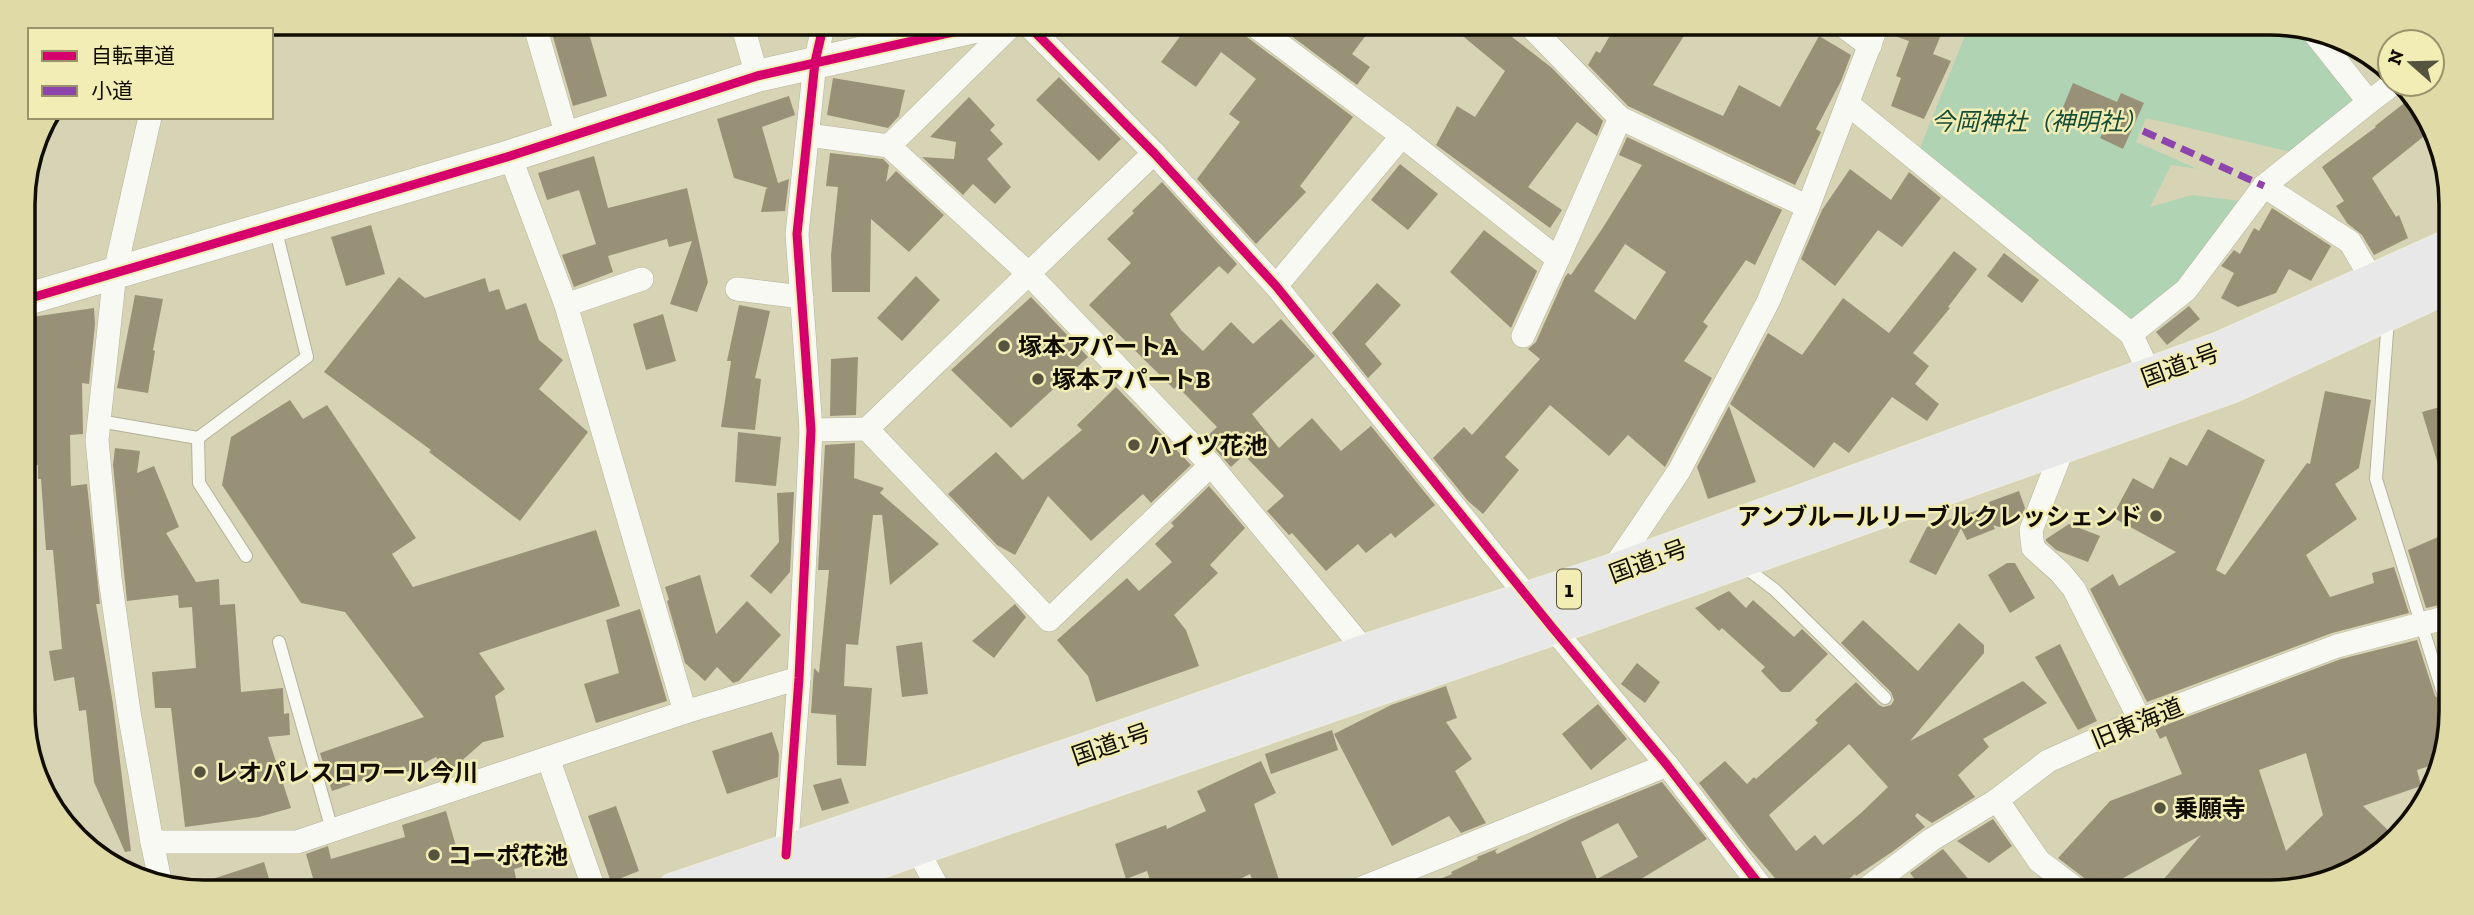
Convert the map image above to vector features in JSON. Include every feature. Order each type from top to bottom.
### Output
[{"type":"highway","name":"国道1号","points":[[785,874],[1094,750],[1367,653],[1542,613],[1734,559],[2230,384],[2381,298],[2439,256]]},
{"type":"highway","name":"国道1号","points":[[748,880],[915,845],[1542,613],[1608,575],[2222,350],[2381,298],[2439,286]]},
{"type":"street","points":[[537,35],[566,136]]},
{"type":"street","points":[[745,35],[757,76]]},
{"type":"street","points":[[785,874],[799,678],[811,430],[797,234],[815,62],[821,35]]},
{"type":"street","points":[[35,297],[510,156],[757,76],[938,35]]},
{"type":"street","points":[[889,146],[1002,35]]},
{"type":"street","points":[[1038,35],[1154,153],[1276,286],[1667,765],[1756,880]]},
{"type":"street","points":[[1267,35],[1402,136],[1558,259]]},
{"type":"street","points":[[1539,35],[1620,118],[1808,207]]},
{"type":"street","points":[[1854,35],[1870,47]]},
{"type":"street","points":[[1608,575],[1679,471],[1768,302],[1808,207],[1874,35]]},
{"type":"street","points":[[2322,44],[2368,102]]},
{"type":"street","points":[[2132,334],[2186,290],[2264,186],[2376,96]]},
{"type":"street","points":[[1848,104],[2132,334],[2151,376]]},
{"type":"street","points":[[1523,337],[1620,118]]},
{"type":"street","points":[[150,119],[115,272],[97,440],[110,578],[129,712],[159,873]]},
{"type":"street","points":[[808,135],[889,146],[1028,273],[1211,465],[1367,653]]},
{"type":"street","points":[[1276,286],[1402,136]]},
{"type":"street","points":[[811,430],[867,429],[1154,153]]},
{"type":"street","points":[[510,156],[566,305],[685,712]]},
{"type":"street","points":[[2264,186],[2350,242],[2381,298]]},
{"type":"street","points":[[566,305],[642,279]]},
{"type":"street","points":[[737,289],[802,297]]},
{"type":"street","points":[[867,429],[1049,620],[1211,465]]},
{"type":"street","points":[[2064,443],[2031,530],[2033,548],[2060,572],[2074,589],[2140,720]]},
{"type":"street","name":"旧東海道","points":[[1878,880],[1931,840],[1997,800],[2048,761],[2140,720],[2337,646],[2439,619]]},
{"type":"street","points":[[152,842],[296,842],[685,712],[799,678]]},
{"type":"street","points":[[548,758],[591,880]]},
{"type":"street","points":[[1383,880],[1667,765]]},
{"type":"street","points":[[1997,800],[2039,861],[2064,880]]},
{"type":"street","points":[[915,845],[934,880]]},
{"type":"lane","points":[[99,421],[198,438],[307,357],[274,225]]},
{"type":"lane","points":[[2381,298],[2376,479],[2439,681]]},
{"type":"lane","points":[[198,438],[199,483],[246,556]]},
{"type":"lane","points":[[1734,559],[1775,590],[1885,698]]},
{"type":"lane","points":[[279,642],[332,830]]},
{"type":"green space","name":"今岡神社（神明社）","points":[[1965,35],[2292,36],[2308,40],[2358,100],[2291,152],[2146,118],[2136,142],[2198,169],[2171,165],[2150,207],[2192,195],[2241,201],[2181,283],[2134,321],[1918,153]]},
{"type":"building","points":[[552,35],[589,35],[607,96],[573,106]]},
{"type":"building","points":[[1181,35],[1244,35],[1353,117],[1300,186],[1306,192],[1256,244],[1197,179],[1240,122],[1229,114],[1256,79],[1221,52],[1196,87],[1161,62]]},
{"type":"building","points":[[1290,35],[1366,35],[1352,54],[1370,67],[1357,85]]},
{"type":"building","points":[[1462,35],[1514,35],[1512,37],[1552,68],[1603,121],[1597,136],[1577,122],[1528,187],[1562,210],[1550,228],[1436,145],[1457,106],[1475,117],[1505,71]]},
{"type":"building","points":[[1610,35],[1684,35],[1653,85],[1723,116],[1739,85],[1780,107],[1819,36],[1851,55],[1816,129],[1821,132],[1795,185],[1628,106],[1588,65],[1596,51],[1600,53]]},
{"type":"building","points":[[1892,35],[1941,35],[1933,54],[1951,61],[1924,119],[1891,106],[1901,78],[1896,76],[1909,41]]},
{"type":"building","points":[[1059,77],[1121,139],[1099,161],[1036,100]]},
{"type":"building","points":[[833,78],[905,90],[899,116],[888,128],[827,115]]},
{"type":"building","points":[[2073,83],[2117,102],[2121,93],[2144,103],[2123,149],[2100,138],[2104,130],[2061,112]]},
{"type":"building","points":[[789,96],[795,115],[762,127],[778,183],[789,179],[785,211],[761,212],[768,188],[734,178],[717,119]]},
{"type":"building","points":[[969,97],[995,125],[990,130],[1003,144],[987,159],[1011,187],[995,204],[973,184],[963,195],[922,157],[954,159],[956,142],[930,137]]},
{"type":"building","points":[[2405,103],[2424,136],[2372,178],[2396,217],[2399,215],[2408,238],[2374,255],[2362,235],[2347,223],[2336,206],[2344,201],[2322,167]]},
{"type":"building","points":[[1627,137],[1782,210],[1755,265],[1746,260],[1703,322],[1708,326],[1684,361],[1712,378],[1665,467],[1628,435],[1609,456],[1550,405],[1505,457],[1519,470],[1483,514],[1468,501],[1433,458],[1464,427],[1472,435],[1540,359],[1528,349],[1536,342],[1565,277],[1568,273],[1571,275],[1642,165],[1619,155]],"holes":[[[1625,244],[1666,272],[1635,320],[1594,291]]]},
{"type":"building","points":[[830,153],[883,159],[889,165],[886,182],[896,171],[944,215],[909,252],[871,219],[870,292],[832,292],[831,255],[838,187],[826,186]]},
{"type":"building","points":[[594,156],[608,208],[687,188],[708,282],[697,312],[670,304],[692,241],[669,247],[667,239],[608,256],[613,272],[574,287],[562,255],[596,244],[579,190],[547,200],[538,173]]},
{"type":"building","points":[[1400,164],[1438,194],[1408,230],[1371,200]]},
{"type":"building","points":[[1850,169],[1891,200],[1909,172],[1941,198],[1902,247],[1878,230],[1835,286],[1801,259],[1822,210]]},
{"type":"building","points":[[1162,182],[1237,264],[1228,274],[1219,266],[1170,314],[1181,330],[1203,351],[1231,322],[1253,344],[1281,319],[1315,356],[1252,414],[1279,448],[1312,418],[1341,451],[1371,426],[1435,505],[1395,538],[1391,533],[1366,553],[1358,544],[1326,571],[1292,533],[1289,535],[1267,511],[1284,496],[1244,455],[1231,467],[1205,438],[1217,427],[1177,386],[1174,389],[1089,305],[1131,263],[1107,239]]},
{"type":"building","points":[[2272,208],[2331,246],[2311,281],[2289,269],[2276,293],[2238,307],[2221,298],[2234,273],[2221,266],[2234,250],[2240,254],[2254,228],[2259,231]]},
{"type":"building","points":[[371,225],[385,274],[346,286],[331,237]]},
{"type":"building","points":[[1484,230],[1537,271],[1511,328],[1450,272]]},
{"type":"building","points":[[1954,251],[1977,269],[1948,307],[1950,308],[1913,353],[1929,366],[1915,384],[1939,404],[1927,421],[1892,397],[1849,453],[1834,442],[1814,468],[1730,404],[1768,333],[1802,355],[1843,298],[1889,333]]},
{"type":"building","points":[[2004,253],[2039,280],[2022,303],[1987,276]]},
{"type":"building","points":[[916,276],[940,300],[902,341],[877,318]]},
{"type":"building","points":[[399,277],[425,298],[485,278],[489,292],[499,289],[506,310],[526,303],[539,340],[563,360],[539,389],[588,432],[520,521],[429,452],[431,450],[324,372]]},
{"type":"building","points":[[1377,283],[1401,305],[1365,344],[1382,364],[1368,378],[1332,333]]},
{"type":"building","points":[[135,295],[163,299],[148,393],[117,388]]},
{"type":"building","points":[[1031,297],[1088,357],[1011,428],[951,370]]},
{"type":"building","points":[[739,305],[770,311],[755,378],[761,379],[755,430],[721,427],[731,361],[727,361]]},
{"type":"building","points":[[2189,306],[2200,319],[2167,345],[2156,332]]},
{"type":"building","points":[[94,308],[89,384],[82,383],[83,434],[70,435],[71,486],[87,484],[100,604],[96,604],[113,704],[131,851],[125,852],[94,782],[86,710],[79,711],[74,677],[54,681],[49,651],[62,649],[53,550],[46,550],[41,479],[38,479],[38,465],[35,465],[35,317]]},
{"type":"building","points":[[663,314],[676,361],[646,370],[633,324]]},
{"type":"building","points":[[858,357],[856,415],[830,416],[831,359]]},
{"type":"building","points":[[1116,387],[1191,465],[1151,503],[1143,494],[1091,541],[1048,496],[1015,555],[997,545],[948,494],[996,452],[1023,480],[1082,430],[1077,425]]},
{"type":"building","points":[[2325,391],[2371,400],[2359,468],[2335,484],[2357,519],[2306,555],[2330,597],[2374,583],[2372,573],[2394,567],[2409,613],[2332,633],[2147,702],[2090,589],[2113,574],[2119,586],[2176,552],[2112,517],[2133,478],[2153,489],[2170,457],[2187,466],[2208,429],[2265,460],[2216,570],[2225,575],[2307,463],[2310,464]]},
{"type":"building","points":[[290,400],[303,419],[327,405],[416,538],[392,554],[413,587],[596,530],[620,606],[479,653],[505,689],[495,696],[504,737],[483,742],[449,772],[436,757],[407,772],[404,766],[332,791],[320,753],[424,717],[345,612],[301,603],[222,485],[231,437]]},
{"type":"building","points":[[1729,406],[1756,482],[1708,499],[1697,467]]},
{"type":"building","points":[[2439,407],[2439,467],[2422,412]]},
{"type":"building","points":[[738,432],[781,437],[776,486],[735,482]]},
{"type":"building","points":[[855,443],[854,478],[884,488],[880,493],[939,544],[890,585],[882,515],[873,515],[858,645],[846,644],[844,686],[872,688],[866,766],[837,765],[836,715],[811,713],[814,668],[819,673],[829,570],[818,570],[825,445]]},
{"type":"building","points":[[115,448],[140,451],[137,473],[154,466],[179,527],[166,533],[196,582],[219,579],[220,605],[235,604],[241,692],[283,688],[284,714],[289,713],[290,735],[268,737],[291,808],[259,817],[185,827],[171,708],[155,708],[152,672],[196,668],[192,607],[179,608],[178,595],[127,601],[113,465]]},
{"type":"building","points":[[1209,486],[1245,528],[1210,565],[1218,573],[1174,615],[1186,630],[1199,666],[1096,702],[1088,676],[1057,640],[1127,578],[1139,591],[1172,562],[1155,544],[1174,526],[1171,523]]},
{"type":"building","points":[[2019,491],[2025,508],[2020,519],[1999,527],[1993,525],[1995,529],[1967,540],[1961,528],[1936,575],[1909,562],[1927,527],[1990,506],[1989,502]]},
{"type":"building","points":[[794,492],[790,572],[771,594],[750,576],[779,542],[777,493]]},
{"type":"building","points":[[2069,524],[2100,536],[2088,562],[2056,550],[2046,541]]},
{"type":"building","points":[[2439,537],[2439,605],[2426,608],[2408,550]]},
{"type":"building","points":[[2007,563],[2015,563],[2035,598],[2010,613],[1988,575]]},
{"type":"building","points":[[700,575],[716,634],[747,601],[781,635],[739,681],[733,683],[717,667],[705,681],[685,663],[665,587]]},
{"type":"building","points":[[1729,591],[1746,608],[1753,600],[1794,637],[1802,629],[1828,654],[1790,692],[1781,692],[1761,671],[1765,667],[1722,628],[1719,631],[1695,608]]},
{"type":"building","points":[[1015,604],[1026,617],[994,658],[972,641]]},
{"type":"building","points":[[640,609],[667,701],[596,723],[584,684],[619,673],[606,620]]},
{"type":"building","points":[[1863,620],[1918,671],[1959,623],[1984,645],[1984,653],[1910,741],[2023,681],[2047,703],[1983,739],[1989,747],[1958,775],[1975,797],[1932,823],[1917,813],[1915,816],[1925,827],[1856,876],[1855,874],[1848,880],[1777,880],[1699,783],[1725,761],[1747,784],[1754,777],[1756,779],[1818,723],[1815,720],[1856,682],[1883,707],[1891,705],[1894,700],[1891,692],[1841,643]],"holes":[[[1849,744],[1888,787],[1823,845],[1815,835],[1796,851],[1769,815]]]},
{"type":"building","points":[[2417,640],[2435,696],[2439,699],[2438,733],[2430,765],[2417,770],[2421,786],[2363,806],[2389,832],[2345,863],[2303,877],[2281,880],[2163,880],[2201,835],[2120,880],[2087,880],[2058,858],[2110,801],[2182,774],[2166,736],[2160,739],[2155,729],[2341,659]],"holes":[[[2306,753],[2323,815],[2286,851],[2259,770]]]},
{"type":"building","points":[[922,642],[928,694],[902,697],[896,646]]},
{"type":"building","points":[[2060,644],[2097,721],[2078,730],[2035,657]]},
{"type":"building","points":[[1637,663],[1660,682],[1645,703],[1621,684]]},
{"type":"building","points":[[1446,686],[1457,718],[1446,722],[1472,759],[1455,771],[1486,823],[1461,833],[1449,816],[1392,846],[1334,734],[1391,705]]},
{"type":"building","points":[[1598,704],[1627,739],[1591,770],[1562,734]]},
{"type":"building","points":[[1332,730],[1338,750],[1271,774],[1265,754]]},
{"type":"building","points":[[772,732],[779,754],[778,777],[727,794],[712,751]]},
{"type":"building","points":[[1261,761],[1276,793],[1254,804],[1279,880],[1252,880],[1250,874],[1238,880],[1150,880],[1147,871],[1126,879],[1115,844],[1166,825],[1167,829],[1206,811],[1197,791]]},
{"type":"building","points":[[841,778],[849,803],[822,811],[813,785]]},
{"type":"building","points":[[1662,782],[1707,839],[1641,880],[1438,880],[1478,859],[1477,857],[1499,848],[1495,851],[1497,854],[1571,819]],"holes":[[[1618,823],[1638,857],[1597,879],[1581,842]]]},
{"type":"building","points":[[616,806],[639,871],[610,880],[588,816]]},
{"type":"building","points":[[446,811],[461,864],[520,850],[525,866],[514,869],[516,880],[314,880],[306,854],[328,846],[331,859],[405,837],[402,825]]},
{"type":"building","points":[[1993,819],[2012,846],[1989,863],[1957,841]]},
{"type":"building","points":[[1943,849],[1969,880],[1916,880],[1910,873]]},
{"type":"building","points":[[264,862],[269,880],[209,880]]},
{"type":"marked path","points":[[2143,131],[2264,186]]},
{"type":"cycle path","points":[[786,855],[799,678],[811,430],[797,234],[815,62],[821,35]]},
{"type":"cycle path","points":[[35,297],[510,156],[757,76],[940,35]]},
{"type":"cycle path","points":[[1038,35],[1154,153],[1276,286],[1667,765],[1756,880]]},
{"type":"place","name":"塚本アパートA","points":[[1004,346]]},
{"type":"place","name":"塚本アパートB","points":[[1038,379]]},
{"type":"place","name":"ハイツ花池","points":[[1134,445]]},
{"type":"place","name":"アンブルールリーブルクレッシェンド","points":[[2156,516]]},
{"type":"place","name":"レオパレスロワール今川","points":[[200,772]]},
{"type":"place","name":"乗願寺","points":[[2160,808]]},
{"type":"place","name":"コーポ花池","points":[[434,855]]}]
